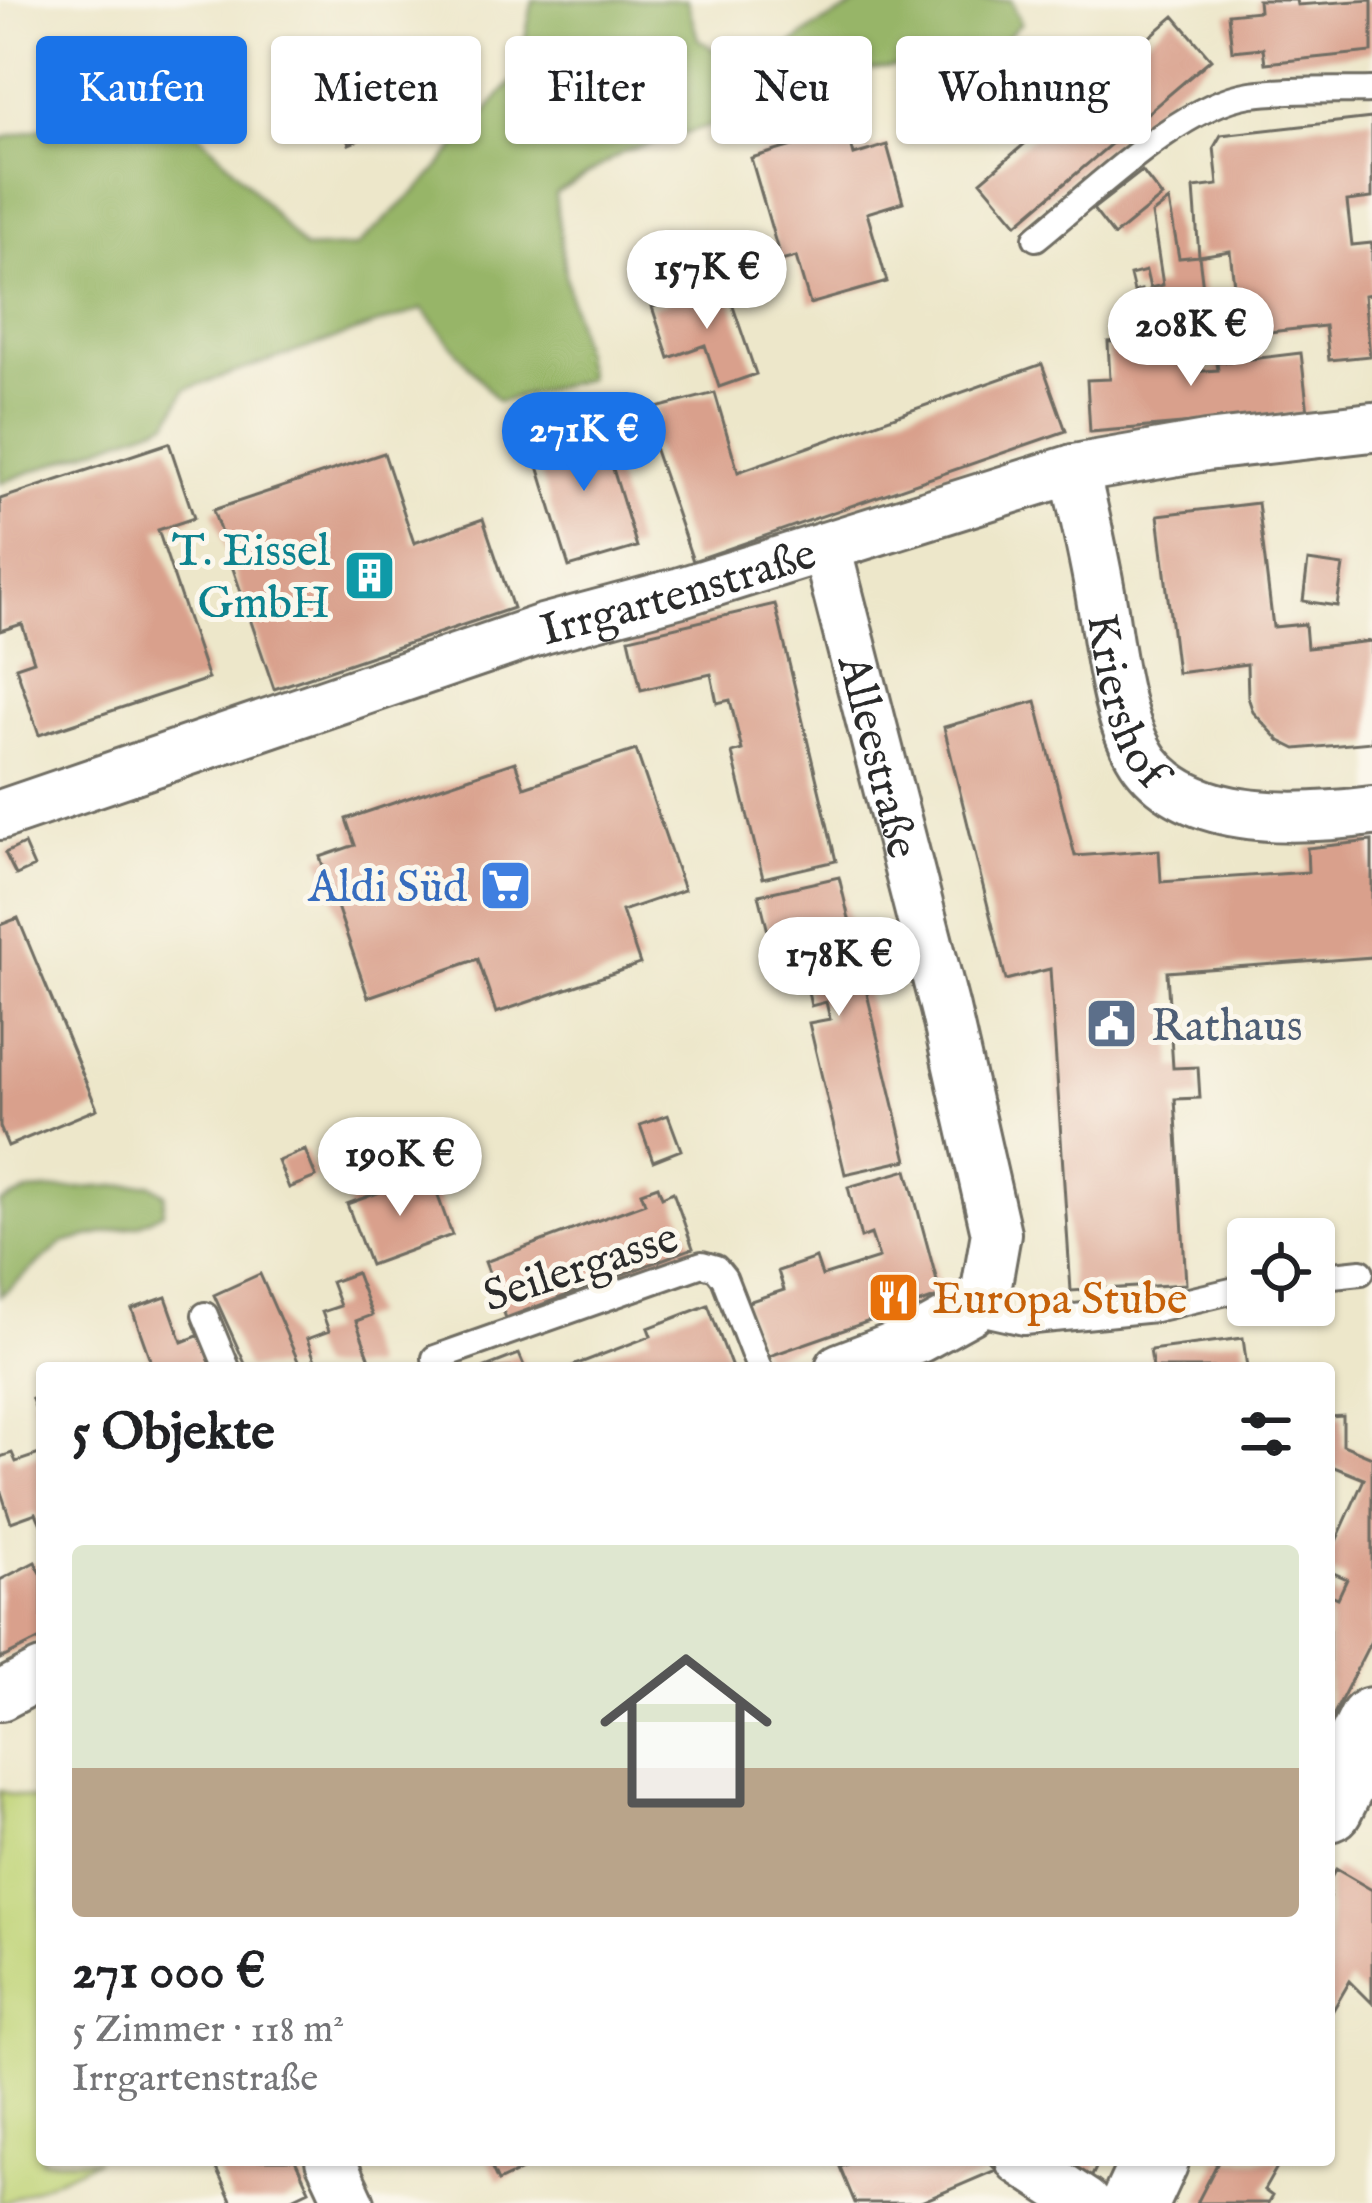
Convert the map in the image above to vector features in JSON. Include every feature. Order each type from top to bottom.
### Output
[{"type":"street","name":"Irrgartenstraße","points":[[0,814],[543,629],[1074,469],[1207,446],[1372,428]]},
{"type":"street","name":"Kriershof","points":[[1074,469],[1126,722],[1146,764],[1176,790],[1244,814],[1320,818],[1372,811]]},
{"type":"street","name":"Alleestraße","points":[[826,547],[991,1204],[996,1233],[993,1263],[986,1290],[970,1310]]},
{"type":"street","points":[[856,1362],[919,1338],[970,1310]]},
{"type":"street","points":[[0,1696],[36,1677]]},
{"type":"street","points":[[1335,1796],[1372,1720]]},
{"type":"street","points":[[333,2166],[350,2203]]},
{"type":"street","points":[[1029,2166],[1084,2203]]},
{"type":"street","points":[[1135,2203],[1152,2166]]},
{"type":"lane","points":[[1036,238],[1175,127],[1217,103],[1250,94],[1372,90]]},
{"type":"lane","name":"Seilergasse","points":[[435,1358],[702,1264],[716,1268],[724,1278],[757,1362]]},
{"type":"lane","points":[[1335,1275],[1361,1272]]},
{"type":"lane","points":[[970,1310],[1024,1322],[1155,1309],[1227,1292]]},
{"type":"lane","points":[[205,1315],[224,1362]]},
{"type":"green space","points":[[533,0],[687,0],[698,39],[711,48],[711,126],[687,133],[687,36],[525,36]]},
{"type":"green space","points":[[866,0],[1011,0],[1021,23],[1008,36],[896,36],[896,67],[872,70],[872,36],[803,36]]},
{"type":"green space","points":[[505,90],[505,144],[651,144],[624,152],[555,194],[565,274],[588,379],[498,402],[423,309],[186,389],[168,422],[0,483],[0,139],[36,130],[36,144],[210,144],[304,249],[356,247],[428,180],[459,144],[481,144],[481,118]]},
{"type":"green space","points":[[150,1184],[165,1194],[163,1212],[138,1225],[63,1243],[0,1296],[0,1203],[30,1191]]},
{"type":"green space","points":[[0,1791],[36,1800],[36,2166],[84,2166],[0,2203]]},
{"type":"building","points":[[1258,0],[1296,0],[1297,5],[1372,0],[1372,52],[1265,63],[1263,48],[1232,51],[1228,14],[1259,11]]},
{"type":"building","points":[[1174,16],[1211,59],[1151,110],[1151,36]]},
{"type":"building","points":[[1372,118],[1372,198],[1347,201],[1352,245],[1372,243],[1372,294],[1364,295],[1370,356],[1329,360],[1325,326],[1240,335],[1230,251],[1199,256],[1194,188],[1218,185],[1214,147],[1221,135]]},
{"type":"building","points":[[799,144],[851,144],[854,155],[887,145],[903,202],[867,213],[887,282],[810,304],[796,257],[781,261],[751,158]]},
{"type":"building","points":[[1024,144],[1111,144],[1017,224],[981,181]]},
{"type":"building","points":[[1142,171],[1162,197],[1114,236],[1093,209]]},
{"type":"building","points":[[1169,201],[1179,258],[1199,256],[1206,313],[1146,320],[1141,290],[1134,292],[1130,275],[1146,271],[1150,288],[1163,285],[1152,214]]},
{"type":"building","points":[[725,283],[756,374],[719,387],[705,345],[669,358],[652,307]]},
{"type":"building","points":[[1168,338],[1169,360],[1190,359],[1191,372],[1218,370],[1217,363],[1301,353],[1308,413],[1090,432],[1087,380],[1110,379],[1108,342]]},
{"type":"building","points":[[1042,364],[1066,431],[693,561],[646,424],[660,419],[656,408],[715,393],[738,472]]},
{"type":"building","points":[[598,420],[637,547],[569,567],[530,440]]},
{"type":"building","points":[[169,443],[194,518],[158,530],[208,679],[39,735],[16,667],[34,661],[22,624],[0,631],[0,499]]},
{"type":"building","name":"T. Eissel GmbH","points":[[384,453],[414,543],[483,519],[513,608],[274,689],[213,510]]},
{"type":"building","points":[[1258,503],[1273,627],[1305,624],[1307,648],[1372,641],[1372,742],[1296,749],[1280,741],[1253,712],[1247,664],[1177,673],[1158,515]]},
{"type":"building","points":[[1308,561],[1343,566],[1337,606],[1303,601]]},
{"type":"building","points":[[775,604],[836,861],[763,878],[732,753],[742,750],[730,700],[717,703],[711,674],[641,690],[629,638]]},
{"type":"building","name":"Rathaus","points":[[1036,701],[1075,856],[1159,850],[1161,882],[1308,872],[1307,848],[1372,841],[1372,957],[1167,972],[1173,1068],[1198,1067],[1200,1098],[1175,1099],[1186,1284],[1071,1291],[1050,969],[1006,980],[944,727]]},
{"type":"building","name":"Aldi Süd","points":[[636,750],[684,890],[622,911],[640,964],[496,1013],[478,959],[368,997],[320,857],[355,845],[346,819],[515,762],[524,787]]},
{"type":"building","points":[[24,844],[34,867],[16,875],[5,853]]},
{"type":"building","points":[[839,877],[907,1160],[845,1174],[809,1023],[830,1019],[826,1002],[811,1006],[803,969],[787,973],[783,954],[774,956],[759,895]]},
{"type":"building","points":[[18,918],[97,1109],[8,1146],[0,1127],[0,925]]},
{"type":"building","points":[[668,1115],[681,1150],[653,1161],[640,1125]]},
{"type":"building","points":[[305,1150],[316,1177],[289,1188],[278,1161]]},
{"type":"building","points":[[907,1170],[941,1296],[764,1358],[745,1303],[784,1290],[778,1271],[816,1258],[822,1276],[879,1258],[871,1234],[861,1238],[848,1187]]},
{"type":"building","points":[[430,1174],[452,1235],[370,1265],[347,1204]]},
{"type":"building","points":[[658,1186],[662,1197],[673,1192],[693,1248],[506,1318],[485,1262],[645,1203],[641,1192]]},
{"type":"building","points":[[356,1273],[372,1315],[356,1321],[371,1362],[316,1362],[307,1339],[329,1331],[322,1312],[340,1306],[331,1282]]},
{"type":"building","points":[[260,1274],[298,1362],[244,1362],[214,1295]]},
{"type":"building","points":[[166,1297],[182,1342],[200,1335],[210,1362],[151,1362],[132,1309]]},
{"type":"building","points":[[708,1305],[730,1362],[583,1362],[651,1336],[648,1328]]},
{"type":"building","points":[[1243,1338],[1246,1362],[1152,1362],[1150,1350]]},
{"type":"building","points":[[519,1354],[522,1362],[498,1362]]},
{"type":"building","points":[[1343,1416],[1343,1445],[1372,1457],[1372,1639],[1335,1712],[1335,1597],[1347,1579],[1335,1574],[1335,1544],[1364,1479],[1335,1467],[1335,1417]]},
{"type":"building","points":[[12,1453],[16,1462],[36,1455],[36,1513],[11,1522],[0,1489],[0,1457]]},
{"type":"building","points":[[36,1564],[36,1641],[0,1659],[0,1580]]},
{"type":"building","points":[[1335,1871],[1372,1890],[1372,2003],[1350,1981],[1335,2007]]},
{"type":"building","points":[[215,2166],[298,2166],[309,2190],[282,2203],[232,2203]]},
{"type":"building","points":[[491,2166],[530,2166],[498,2181]]},
{"type":"building","points":[[992,2166],[996,2170],[919,2203],[855,2203],[840,2167]]},
{"type":"building","points":[[1048,2166],[1097,2166],[1087,2186]]},
{"type":"building","points":[[1216,2166],[1278,2166],[1264,2190],[1272,2196],[1268,2203],[1197,2203]]},
{"type":"place","name":"T. Eissel GmbH","points":[[369,575]]},
{"type":"place","name":"Aldi Süd","points":[[506,885]]},
{"type":"place","name":"Rathaus","points":[[1112,1024]]},
{"type":"place","name":"Europa Stube","points":[[893,1297]]}]
